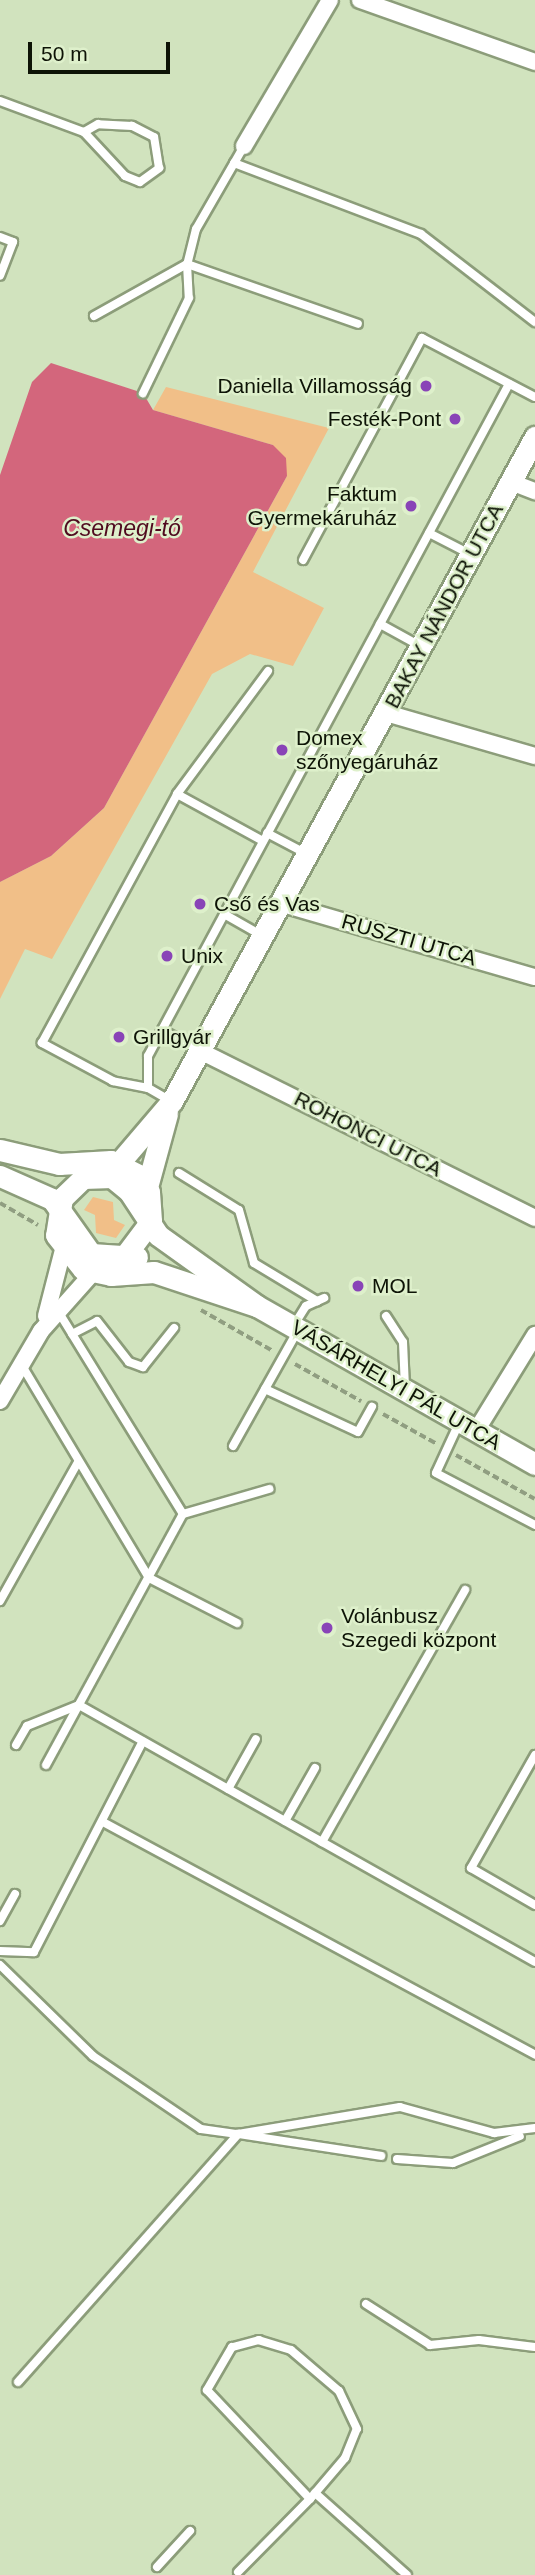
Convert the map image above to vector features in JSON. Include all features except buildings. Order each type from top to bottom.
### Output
[{"type":"main road","name":"BAKAY NÁNDOR UTCA","points":[[147,1187],[171,1103],[310,855],[535,437]]},
{"type":"main road","name":"BAKAY NÁNDOR UTCA","points":[[101,1172],[171,1103]]},
{"type":"main road","name":"VÁSÁRHELYI PÁL UTCA","points":[[6,1152],[42,1172],[101,1172]]},
{"type":"main road","name":"VÁSÁRHELYI PÁL UTCA","points":[[6,1152],[101,1172],[129,1191],[150,1221],[239,1277],[257,1306]]},
{"type":"main road","points":[[63,1250],[51,1220],[101,1172],[147,1187],[150,1221],[107,1263]]},
{"type":"main road","name":"VÁSÁRHELYI PÁL UTCA","points":[[0,1179],[107,1263],[158,1261],[195,1283]]},
{"type":"main road","name":"VÁSÁRHELYI PÁL UTCA","points":[[63,1250],[195,1283],[257,1306],[535,1464]]},
{"type":"street","points":[[244,146],[330,0]]},
{"type":"street","points":[[360,0],[535,62]]},
{"type":"street","points":[[511,482],[535,491]]},
{"type":"street","points":[[386,713],[535,756]]},
{"type":"street","name":"RUSZTI UTCA","points":[[283,904],[535,977]]},
{"type":"street","name":"ROHONCI UTCA","points":[[200,1051],[535,1218]]},
{"type":"street","points":[[41,1331],[63,1250]]},
{"type":"street","points":[[0,1401],[41,1331],[57,1310],[107,1263]]},
{"type":"street","points":[[468,1426],[535,1335]]},
{"type":"lane","points":[[0,101],[84,132],[125,176],[140,182],[159,168],[154,137],[132,126],[98,124],[84,132]]},
{"type":"lane","points":[[143,393],[190,298],[187,264],[196,229],[244,146]]},
{"type":"lane","points":[[234,163],[421,234],[535,322]]},
{"type":"lane","points":[[0,237],[13,242],[0,276]]},
{"type":"lane","points":[[94,316],[187,264],[358,324]]},
{"type":"lane","points":[[303,560],[422,338],[535,397]]},
{"type":"lane","points":[[148,1088],[148,1056],[509,384]]},
{"type":"lane","points":[[429,533],[472,555]]},
{"type":"lane","points":[[380,624],[422,647]]},
{"type":"lane","points":[[171,1103],[148,1088],[113,1081],[42,1043],[177,794],[268,671]]},
{"type":"lane","points":[[177,794],[265,837],[310,855]]},
{"type":"lane","points":[[224,914],[265,937]]},
{"type":"lane","points":[[162,1030],[200,1051]]},
{"type":"lane","points":[[179,1173],[239,1210],[254,1263],[321,1299],[306,1306],[233,1446]]},
{"type":"lane","points":[[57,1310],[183,1514]]},
{"type":"lane","points":[[386,1316],[403,1342],[405,1390]]},
{"type":"lane","points":[[72,1334],[97,1321],[129,1362],[143,1367],[156,1359],[174,1328]]},
{"type":"lane","points":[[21,1364],[149,1578],[237,1623]]},
{"type":"lane","points":[[265,1389],[358,1432],[372,1407]]},
{"type":"lane","points":[[468,1426],[436,1473],[535,1525]]},
{"type":"lane","points":[[0,1601],[78,1462]]},
{"type":"lane","points":[[46,1765],[183,1514],[269,1489]]},
{"type":"lane","points":[[322,1842],[465,1590]]},
{"type":"lane","points":[[79,1705],[535,1962]]},
{"type":"lane","points":[[16,1745],[27,1726],[79,1705]]},
{"type":"lane","points":[[228,1789],[256,1739]]},
{"type":"lane","points":[[0,1951],[34,1952],[143,1741]]},
{"type":"lane","points":[[535,1755],[471,1868],[535,1905]]},
{"type":"lane","points":[[285,1821],[315,1768]]},
{"type":"lane","points":[[103,1822],[535,2055]]},
{"type":"lane","points":[[0,1921],[15,1894]]},
{"type":"lane","points":[[0,1965],[93,2056],[183,2120],[238,2134],[381,2156]]},
{"type":"lane","points":[[18,2382],[238,2134],[400,2107],[494,2133],[535,2129]]},
{"type":"lane","points":[[397,2159],[453,2163],[535,2129]]},
{"type":"lane","points":[[366,2304],[430,2345],[479,2340],[535,2347]]},
{"type":"lane","points":[[237,2572],[313,2496],[345,2458],[357,2429],[339,2390],[291,2350],[259,2340],[232,2347],[207,2390],[313,2496],[407,2575]]},
{"type":"lane","points":[[157,2567],[190,2532]]},
{"type":"path","points":[[0,1203],[38,1225],[51,1220]]},
{"type":"shaded area","points":[[166,387],[329,428],[253,572],[324,608],[293,666],[250,654],[212,674],[52,959],[25,949],[0,999],[0,882],[51,856],[104,808],[287,476],[273,445],[153,410]]},
{"type":"shaded area","points":[[93,1197],[113,1202],[114,1220],[125,1225],[116,1238],[96,1233],[95,1215],[84,1210]]},
{"type":"water","name":"Csemegi-tó","points":[[51,363],[143,393],[153,410],[273,445],[286,458],[287,476],[104,808],[51,856],[0,882],[0,475],[32,382]]},
{"type":"place","name":"Daniella Villamosság","points":[[426,386]]},
{"type":"place","name":"Festék-Pont","points":[[455,419]]},
{"type":"place","name":"Faktum Gyermekáruház","points":[[411,506]]},
{"type":"place","name":"Domex szőnyegáruház","points":[[282,750]]},
{"type":"place","name":"Cső és Vas","points":[[200,904]]},
{"type":"place","name":"Unix","points":[[167,956]]},
{"type":"place","name":"Grillgyár","points":[[119,1037]]},
{"type":"place","name":"MOL","points":[[358,1286]]},
{"type":"place","name":"Volánbusz Szegedi központ","points":[[327,1628]]}]
